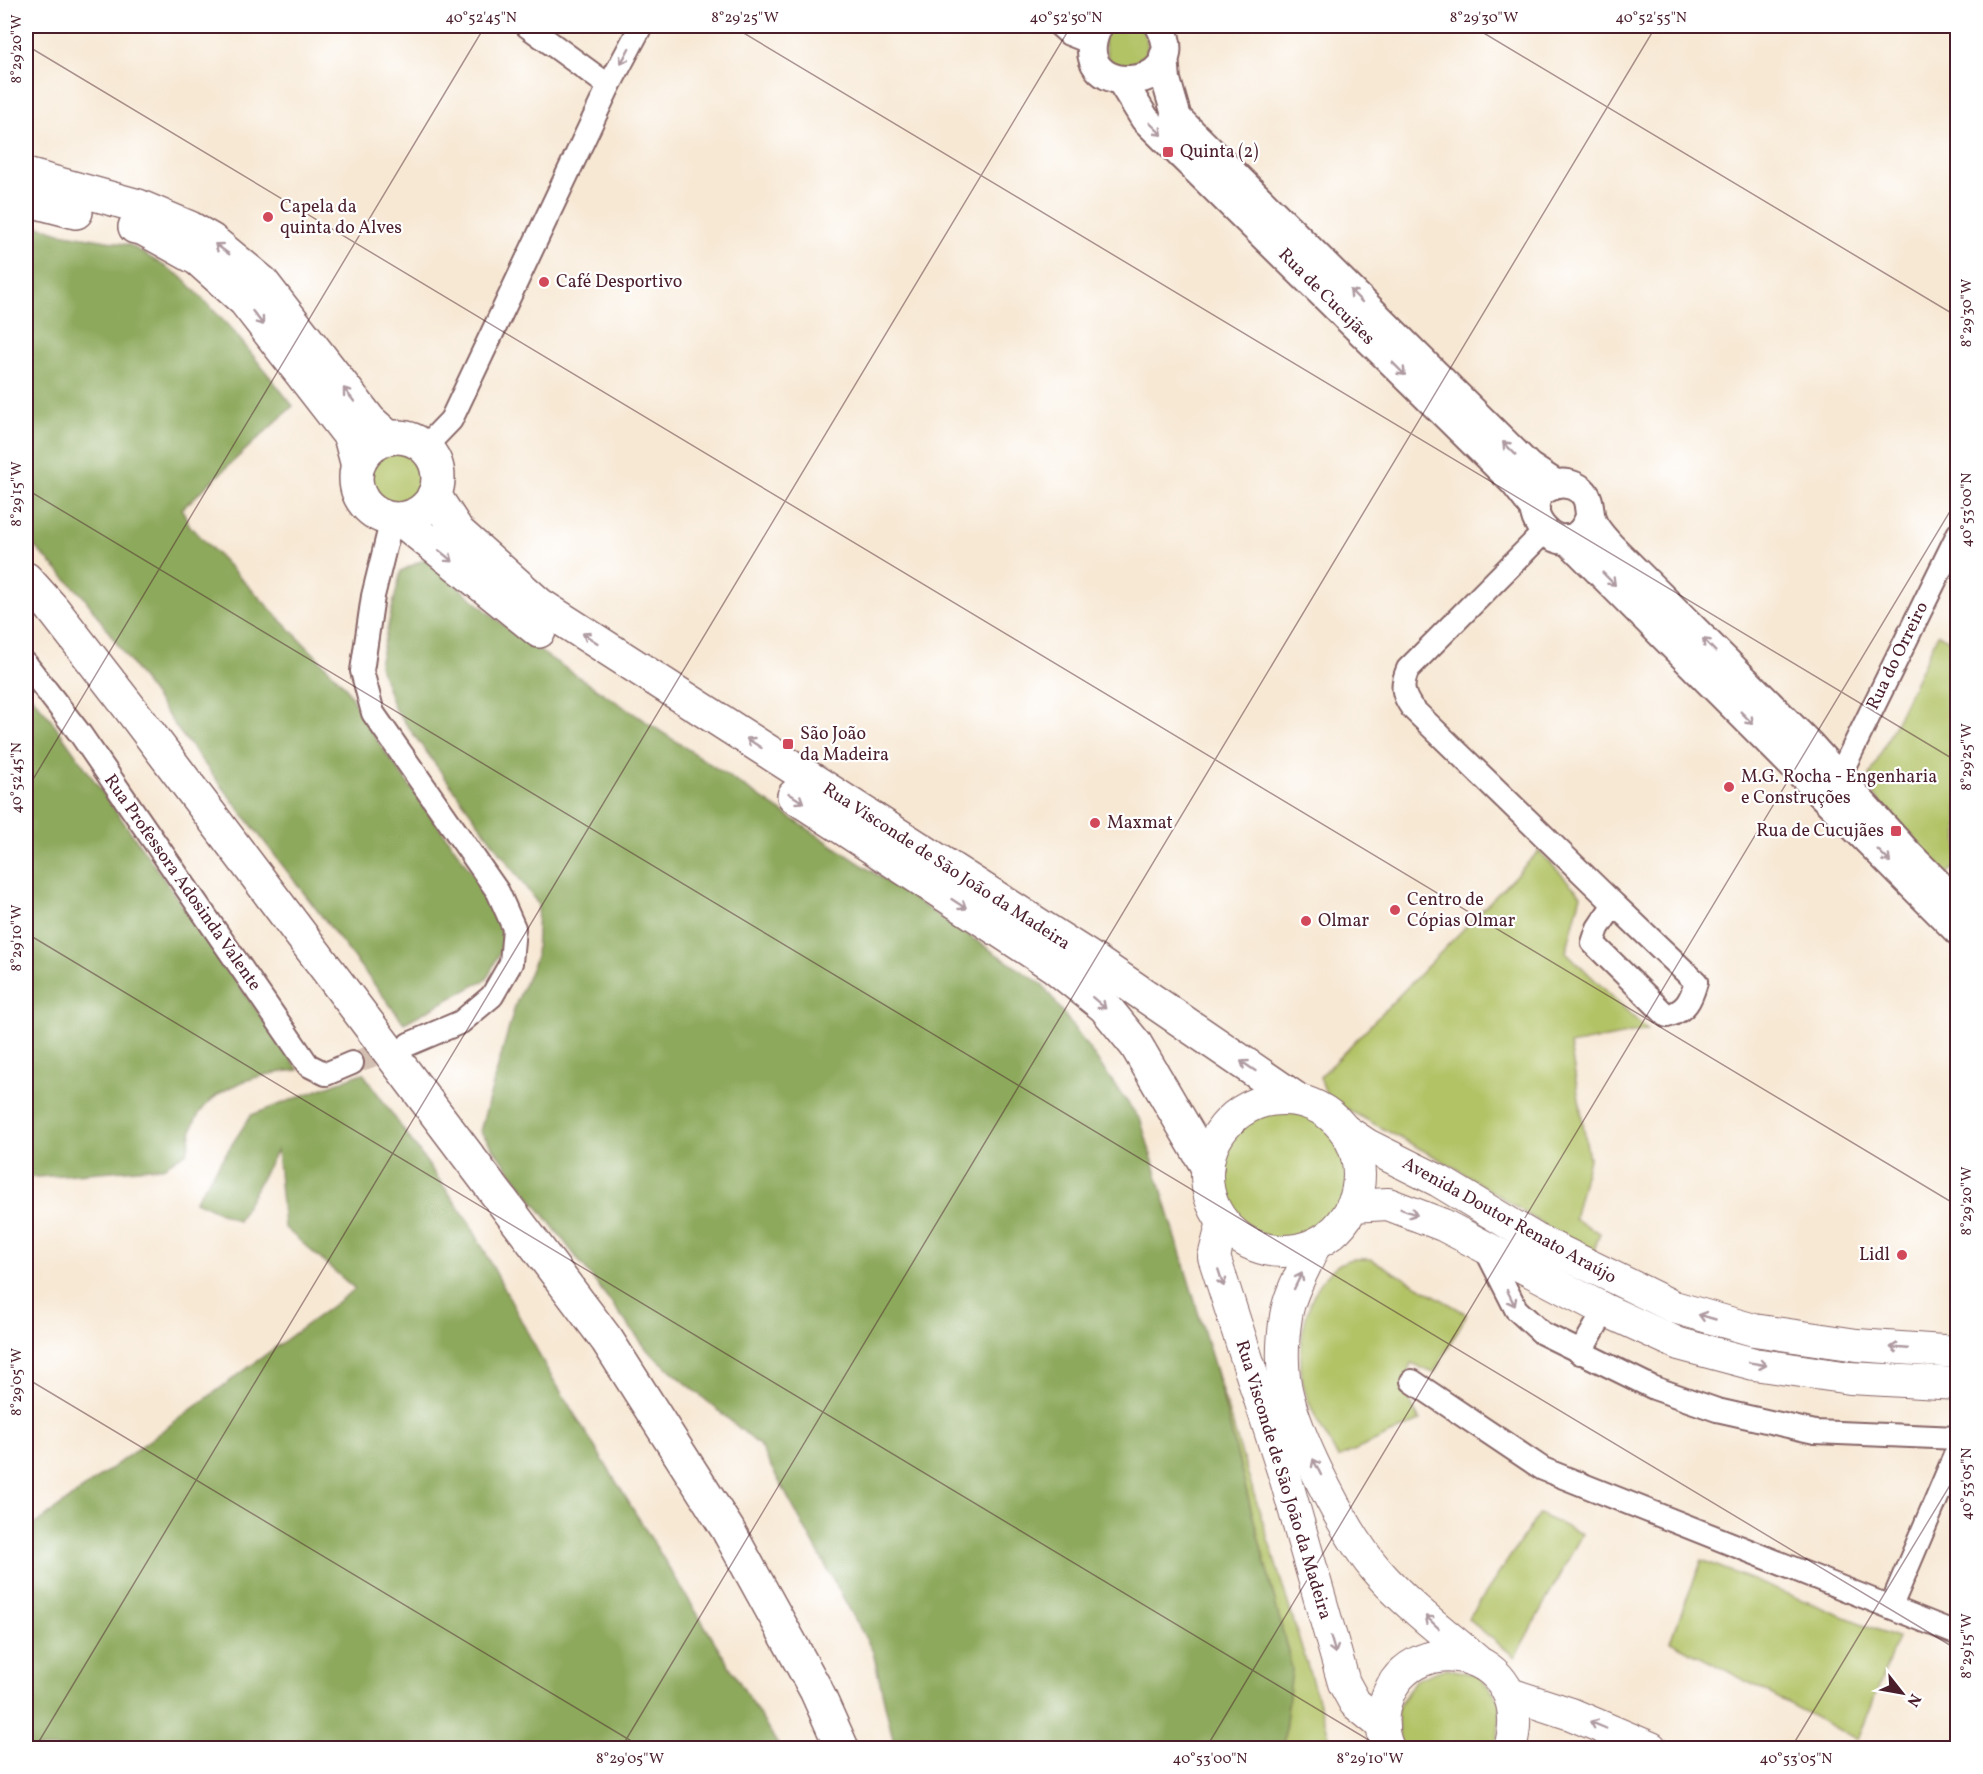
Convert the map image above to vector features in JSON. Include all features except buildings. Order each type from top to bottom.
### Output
[{"type":"main road","points":[[26,175],[138,206],[189,228],[220,247],[262,282],[370,421],[389,438]]},
{"type":"main road","points":[[26,199],[144,229],[198,259],[245,302],[350,436],[358,466],[357,489],[362,500],[370,509],[396,519],[417,514],[434,495],[437,470],[424,448],[408,439],[389,438],[371,446],[358,466]]},
{"type":"main road","name":"Rua Visconde de São João da Madeira","points":[[434,495],[458,532],[540,605],[1099,964],[1296,1099],[1320,1108],[1346,1131],[1357,1155],[1359,1180],[1353,1206],[1337,1228],[1315,1244],[1290,1251],[1265,1249],[1241,1239],[1223,1222],[1210,1201],[1207,1166],[1214,1142],[1235,1117],[1248,1107],[1272,1099],[1296,1099]]},
{"type":"main road","name":"Rua Visconde de São João da Madeira","points":[[396,519],[529,624],[1054,966],[1105,1007],[1136,1045],[1207,1166]]},
{"type":"main road","points":[[26,579],[52,608],[129,707],[607,1340],[728,1530],[816,1690],[842,1749]]},
{"type":"main road","points":[[26,611],[112,716],[594,1348],[716,1536],[804,1697],[826,1749]]},
{"type":"main road","name":"Avenida Doutor Renato Araújo","points":[[1346,1131],[1367,1145],[1439,1181],[1535,1239],[1674,1307],[1754,1330],[1857,1345],[1958,1352]]},
{"type":"main road","name":"Avenida Doutor Renato Araújo","points":[[1353,1206],[1388,1204],[1443,1225],[1605,1310],[1679,1344],[1754,1364],[1850,1378],[1958,1384]]},
{"type":"main road","name":"Rua Visconde de São João da Madeira","points":[[1223,1222],[1214,1257],[1286,1480],[1344,1683],[1355,1703],[1384,1741]]},
{"type":"main road","name":"Rua Visconde de São João da Madeira","points":[[1315,1244],[1293,1293],[1285,1327],[1283,1362],[1286,1385],[1300,1432],[1338,1511],[1377,1571],[1501,1680],[1510,1694]]},
{"type":"main road","name":"Rua Visconde de São João da Madeira","points":[[1384,1741],[1386,1698],[1398,1679],[1414,1665],[1433,1657],[1455,1655],[1476,1660]]},
{"type":"main road","points":[[1510,1694],[1515,1712],[1515,1731],[1510,1749]]},
{"type":"main road","points":[[1510,1694],[1571,1714],[1651,1749]]},
{"type":"street","points":[[527,26],[609,86]]},
{"type":"street","points":[[424,448],[451,420],[609,86],[642,26]]},
{"type":"street","points":[[1060,26],[1069,34],[1095,34],[1099,66],[1108,76],[1122,81],[1137,81],[1151,74],[1164,56]]},
{"type":"street","name":"Rua de Cucujães","points":[[1160,26],[1165,38],[1166,80],[1177,118],[1529,467],[1555,484],[1563,483],[1579,488],[1589,501],[1590,518],[1610,546],[1809,744],[1833,789],[1958,931]]},
{"type":"street","name":"Rua de Cucujães","points":[[1122,81],[1145,119],[1514,482],[1548,527],[1958,904]]},
{"type":"street","points":[[1548,527],[1541,493],[1555,484]]},
{"type":"street","points":[[1548,527],[1582,532],[1590,518]]},
{"type":"street","points":[[396,519],[373,596],[362,671],[373,713],[395,748],[498,892],[514,928],[511,963],[492,996],[461,1022],[409,1044]]},
{"type":"street","points":[[1548,527],[1408,669],[1403,682],[1403,696],[1412,708],[1696,982],[1691,999],[1680,1012],[1667,1016],[1593,943],[1598,928],[1614,904]]},
{"type":"street","name":"Rua do Orreiro","points":[[1833,789],[1958,534]]},
{"type":"street","name":"Rua Professora Adosinda Valente","points":[[26,664],[81,735],[308,1065],[326,1074],[352,1063]]},
{"type":"street","points":[[1484,1246],[1516,1309],[1542,1333],[1654,1388],[1717,1410],[1815,1432],[1958,1438]]},
{"type":"street","points":[[1580,1353],[1605,1310]]},
{"type":"street","points":[[1412,1381],[1543,1469],[1958,1634]]},
{"type":"street","points":[[1891,1606],[1958,1448]]},
{"type":"green space","points":[[1112,26],[1137,26],[1146,36],[1148,48],[1143,58],[1134,67],[1110,65],[1102,35]]},
{"type":"green space","points":[[26,222],[60,233],[130,245],[182,277],[235,333],[293,406],[182,509],[190,526],[345,686],[369,729],[491,899],[505,941],[487,979],[404,1023],[179,731],[84,597],[26,538]]},
{"type":"green space","points":[[396,453],[405,455],[416,464],[421,478],[419,487],[410,498],[396,503],[387,501],[376,492],[371,478],[373,469],[382,458]]},
{"type":"green space","points":[[425,559],[514,634],[1043,985],[1141,1121],[1214,1365],[1292,1668],[1283,1748],[895,1748],[873,1652],[759,1445],[648,1351],[480,1131],[515,1006],[536,957],[538,904],[394,708],[379,664],[401,571]]},
{"type":"green space","points":[[1938,634],[1957,644],[1958,863],[1947,874],[1872,793],[1870,776]]},
{"type":"green space","points":[[26,690],[50,718],[299,1070],[270,1074],[241,1082],[215,1097],[196,1119],[187,1152],[163,1167],[26,1178]]},
{"type":"green space","points":[[1539,851],[1581,895],[1566,952],[1647,1030],[1570,1045],[1589,1159],[1574,1219],[1600,1233],[1592,1256],[1454,1167],[1328,1099],[1320,1077]]},
{"type":"green space","points":[[363,1073],[469,1222],[548,1371],[780,1748],[26,1748],[26,1531],[355,1289],[284,1227],[277,1150],[238,1221],[195,1201],[251,1115]]},
{"type":"green space","points":[[1283,1111],[1307,1116],[1328,1130],[1342,1151],[1347,1175],[1342,1199],[1328,1220],[1307,1234],[1283,1239],[1259,1234],[1238,1220],[1224,1199],[1219,1175],[1224,1151],[1238,1130],[1259,1116]]},
{"type":"green space","points":[[1371,1259],[1467,1314],[1434,1373],[1411,1364],[1402,1386],[1420,1421],[1338,1458],[1314,1414],[1304,1387],[1301,1371],[1302,1334],[1313,1297],[1322,1281],[1334,1268],[1348,1260]]},
{"type":"green space","points":[[1214,1365],[1333,1748],[1283,1748],[1292,1668]]},
{"type":"green space","points":[[1539,1514],[1582,1534],[1515,1657],[1468,1619]]},
{"type":"green space","points":[[1702,1560],[1898,1638],[1858,1740],[1670,1641]]},
{"type":"green space","points":[[1446,1668],[1479,1676],[1501,1702],[1497,1748],[1403,1748],[1400,1745],[1397,1709],[1415,1680]]},
{"type":"tunnel","points":[[352,1063],[399,1047]]},
{"type":"place","name":"Quinta (2)","points":[[1168,152]]},
{"type":"place","name":"Capela da quinta do Alves","points":[[268,217]]},
{"type":"place","name":"Café Desportivo","points":[[544,282]]},
{"type":"place","name":"São João da Madeira","points":[[788,744]]},
{"type":"place","name":"M.G. Rocha - Engenharia e Construções","points":[[1729,787]]},
{"type":"place","name":"Maxmat","points":[[1095,823]]},
{"type":"place","name":"Rua de Cucujães","points":[[1896,831]]},
{"type":"place","name":"Centro de Cópias Olmar","points":[[1395,910]]},
{"type":"place","name":"Olmar","points":[[1306,921]]},
{"type":"place","name":"Lidl","points":[[1902,1255]]}]
